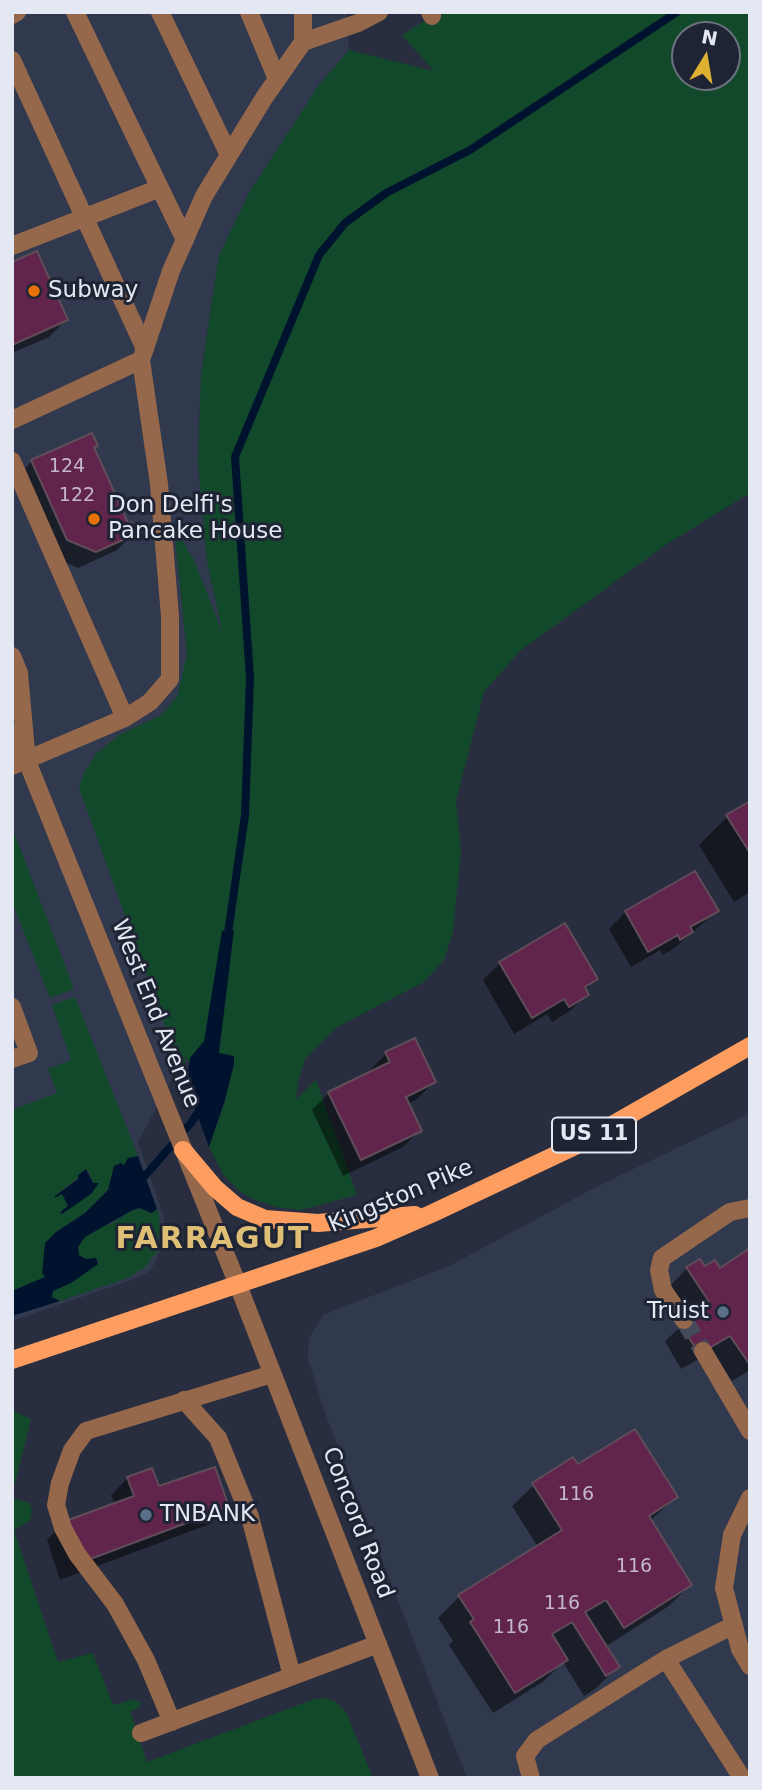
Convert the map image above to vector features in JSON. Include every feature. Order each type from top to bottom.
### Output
[{"type":"main road","name":"Kingston Pike","points":[[12,1360],[376,1238],[577,1144],[750,1046]]},
{"type":"main road","points":[[187,1157],[215,1188],[237,1207],[265,1219],[318,1223],[433,1213]]},
{"type":"street","points":[[12,15],[18,12]]},
{"type":"street","points":[[75,12],[185,240]]},
{"type":"street","points":[[160,12],[229,155]]},
{"type":"street","points":[[249,12],[277,79]]},
{"type":"street","points":[[12,420],[143,354],[171,271],[204,196],[303,42],[303,12]]},
{"type":"street","points":[[303,42],[358,23],[379,12]]},
{"type":"street","points":[[12,60],[85,218],[143,354],[159,484],[170,616],[170,679],[150,702],[125,718],[20,764]]},
{"type":"street","points":[[12,246],[160,188]]},
{"type":"street","points":[[12,461],[125,718]]},
{"type":"street","name":"West End Avenue","points":[[12,656],[19,673],[20,764]]},
{"type":"street","name":"West End Avenue","points":[[12,733],[20,764],[187,1157],[238,1285]]},
{"type":"street","points":[[12,1007],[29,1053],[12,1059]]},
{"type":"street","points":[[684,1320],[663,1290],[659,1270],[662,1258],[730,1212],[750,1208]]},
{"type":"street","name":"Concord Road","points":[[238,1285],[430,1778]]},
{"type":"street","points":[[703,1351],[747,1422]]},
{"type":"street","points":[[172,1722],[146,1660],[115,1604],[62,1528],[56,1506],[60,1483],[72,1450],[86,1431],[272,1374]]},
{"type":"street","points":[[184,1400],[218,1438],[250,1517],[292,1676]]},
{"type":"street","points":[[750,1498],[732,1535],[724,1588],[740,1649],[750,1666]]},
{"type":"street","points":[[531,1778],[525,1756],[537,1740],[666,1659],[734,1625]]},
{"type":"street","points":[[141,1733],[378,1644]]},
{"type":"street","points":[[666,1659],[742,1778]]},
{"type":"shaded area","points":[[12,12],[347,12],[349,50],[319,85],[250,191],[219,255],[201,374],[198,462],[207,561],[224,639],[185,1055],[138,1142],[164,1217],[165,1241],[151,1270],[140,1277],[12,1321]]},
{"type":"shaded area","points":[[234,930],[219,1053],[234,1056],[234,1064],[209,1147],[186,1084],[190,1058],[204,1041],[222,931]]},
{"type":"shaded area","points":[[750,1113],[750,1778],[467,1778],[325,1413],[308,1359],[309,1338],[323,1315],[451,1265],[596,1187]]},
{"type":"shaded area","points":[[138,1156],[157,1209],[152,1213],[139,1208],[131,1211],[85,1237],[78,1247],[79,1255],[86,1259],[96,1258],[98,1264],[71,1283],[53,1291],[52,1297],[60,1301],[12,1316],[12,1291],[45,1277],[42,1273],[45,1243],[56,1232],[85,1213],[108,1190],[114,1166],[121,1163],[124,1165],[128,1158]]},
{"type":"shaded area","points":[[86,1169],[93,1183],[99,1183],[91,1194],[62,1214],[60,1212],[68,1206],[62,1194],[55,1196],[78,1179],[78,1175]]},
{"type":"green space","points":[[439,12],[750,12],[750,493],[667,544],[520,651],[484,692],[456,801],[461,851],[453,932],[444,960],[424,982],[337,1027],[305,1059],[298,1082],[296,1099],[316,1080],[357,1195],[300,1210],[276,1207],[239,1191],[223,1174],[209,1147],[225,1100],[197,1074],[185,1056],[186,1084],[79,788],[83,774],[96,754],[119,735],[161,715],[177,697],[187,654],[174,527],[194,560],[223,634],[207,561],[198,462],[201,374],[219,255],[250,191],[319,85],[349,50],[434,71],[402,35]]},
{"type":"green space","points":[[12,827],[74,989],[50,998],[12,902]]},
{"type":"green space","points":[[75,997],[138,1156],[128,1158],[124,1165],[114,1166],[108,1190],[85,1213],[56,1232],[46,1277],[12,1291],[12,1110],[57,1093],[48,1069],[71,1060],[52,1005]],"holes":[[[88,1170],[93,1183],[62,1214],[69,1206],[62,1194],[55,1196]]]},
{"type":"green space","points":[[139,1208],[152,1213],[157,1209],[159,1213],[157,1252],[145,1267],[128,1278],[60,1301],[52,1297],[53,1291],[71,1283],[98,1264],[97,1259],[86,1259],[79,1255],[78,1247],[84,1237]]},
{"type":"green space","points":[[12,1410],[31,1419],[12,1495]]},
{"type":"green space","points":[[12,1498],[30,1503],[32,1510],[30,1521],[14,1530],[58,1662],[93,1653],[113,1705],[134,1699],[141,1703],[138,1709],[130,1711],[147,1762],[314,1699],[324,1698],[336,1702],[346,1712],[373,1778],[12,1778]]},
{"type":"building","name":"Subway","points":[[37,251],[68,320],[12,345],[12,262]]},
{"type":"building","points":[[92,433],[98,446],[94,447],[128,523],[131,522],[136,534],[96,552],[67,540],[31,460]]},
{"type":"building","points":[[750,801],[750,853],[726,815]]},
{"type":"building","points":[[695,871],[719,911],[690,927],[693,932],[680,940],[678,935],[648,952],[625,911]]},
{"type":"building","points":[[565,923],[598,979],[585,987],[589,995],[569,1007],[564,999],[532,1018],[499,962]]},
{"type":"building","points":[[415,1038],[436,1082],[406,1097],[422,1131],[361,1160],[328,1092],[390,1062],[385,1052]]},
{"type":"building","name":"Truist","points":[[750,1248],[750,1365],[730,1336],[699,1354],[680,1323],[710,1303],[686,1267],[700,1259],[705,1266],[715,1260],[720,1268]]},
{"type":"building","points":[[635,1429],[678,1497],[649,1516],[692,1585],[624,1628],[606,1600],[585,1612],[620,1667],[606,1676],[572,1622],[552,1634],[568,1660],[515,1693],[470,1622],[474,1619],[458,1595],[562,1530],[532,1483],[573,1457],[578,1464]]},
{"type":"building","name":"TNBANK","points":[[215,1467],[229,1507],[77,1564],[63,1522],[134,1496],[127,1477],[152,1468],[159,1486]]},
{"type":"waterway","points":[[227,940],[245,815],[250,678],[235,457],[319,255],[345,223],[386,193],[470,150],[677,12]]},
{"type":"waterway","points":[[138,1184],[201,1108]]},
{"type":"tunnel","points":[[684,1320],[703,1351]]},
{"type":"place","name":"Subway","points":[[34,291]]},
{"type":"place","name":"Don Delfi's Pancake House","points":[[94,519]]},
{"type":"place","name":"Truist","points":[[723,1312]]},
{"type":"place","name":"TNBANK","points":[[146,1515]]},
{"type":"district","name":"FARRAGUT","points":[[213,1240]]}]
